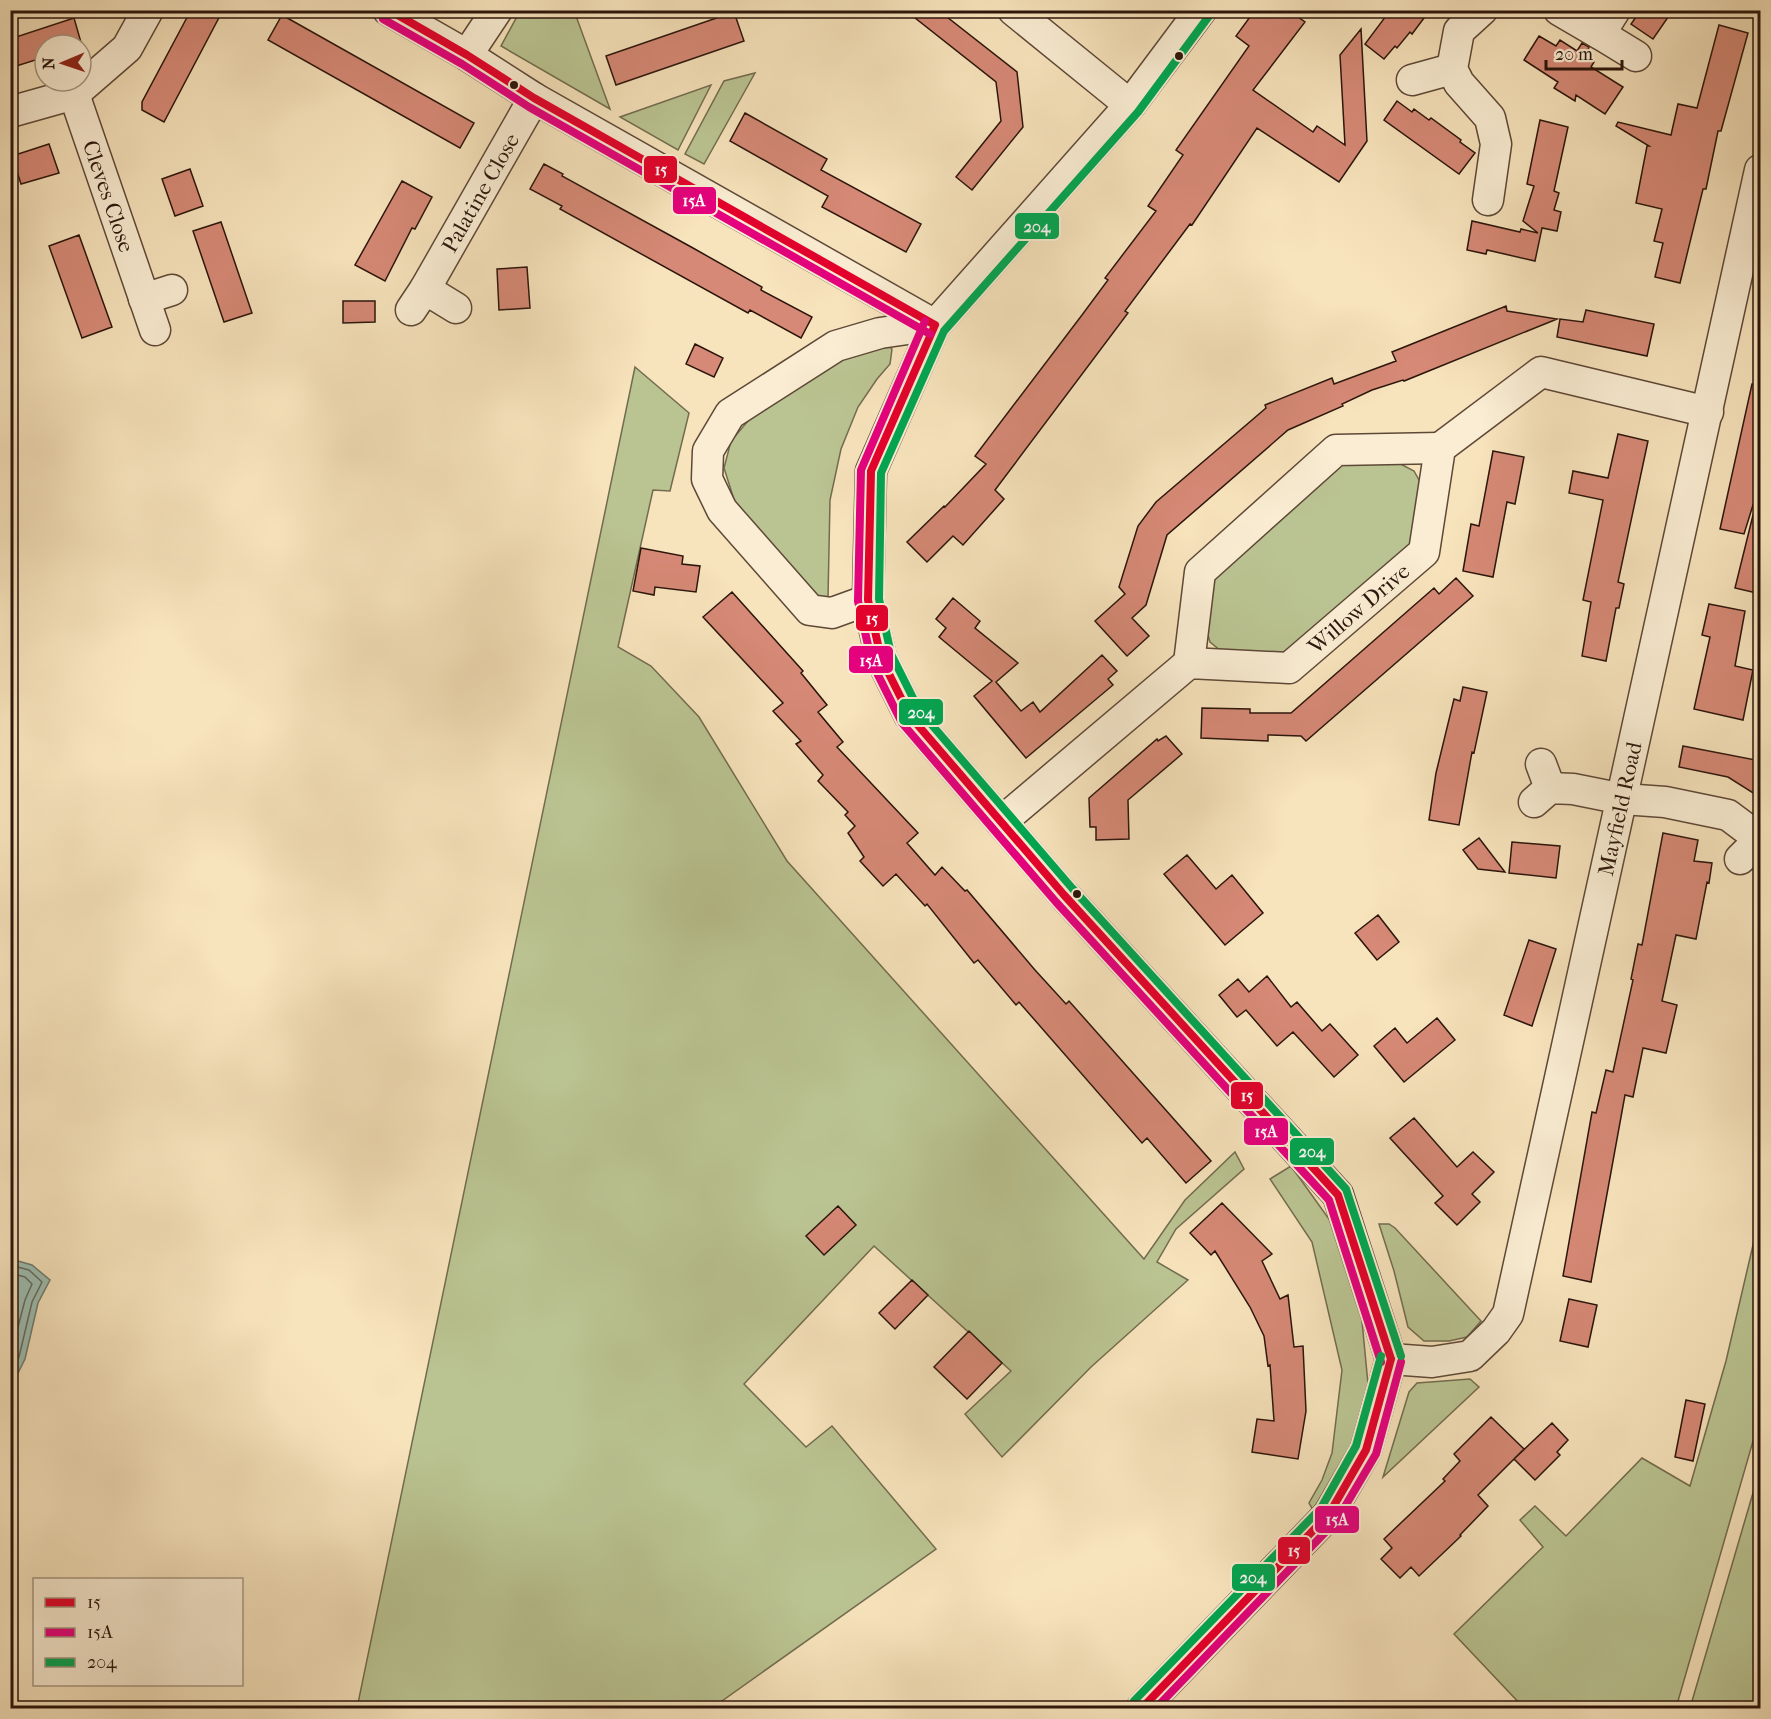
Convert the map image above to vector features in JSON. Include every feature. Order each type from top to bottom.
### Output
[{"type":"street","points":[[10,112],[74,94],[127,48],[148,10]]},
{"type":"street","points":[[388,10],[467,55],[534,98],[935,325]]},
{"type":"street","points":[[467,55],[497,10]]},
{"type":"street","points":[[1013,10],[1130,105]]},
{"type":"street","points":[[1142,1708],[1329,1514],[1366,1449],[1390,1359],[1338,1195],[1064,895],[910,716],[881,658],[868,600],[871,471],[935,325],[1130,105],[1201,10]]},
{"type":"street","points":[[1482,10],[1459,31],[1452,69],[1459,83],[1490,118],[1497,144],[1486,199]]},
{"type":"street","points":[[1559,10],[1608,22],[1636,56]]},
{"type":"street","points":[[1412,80],[1452,69]]},
{"type":"street","name":"Cleves Close","points":[[74,94],[154,330]]},
{"type":"street","name":"Palatine Close","points":[[456,308],[418,299],[534,98]]},
{"type":"street","name":"Mayfield Road","points":[[1390,1359],[1432,1362],[1470,1356],[1496,1331],[1508,1314],[1761,171]]},
{"type":"street","points":[[144,299],[172,290]]},
{"type":"street","points":[[868,600],[832,613],[810,610],[722,510],[707,479],[708,451],[730,414],[836,346],[880,333],[935,325]]},
{"type":"street","points":[[1001,822],[1189,663],[1200,572],[1336,450],[1440,448],[1541,372],[1708,412]]},
{"type":"street","name":"Willow Drive","points":[[1189,663],[1290,668],[1424,552],[1440,448]]},
{"type":"street","points":[[1542,785],[1623,799],[1665,802],[1728,815],[1753,846]]},
{"type":"green space","points":[[520,11],[563,11],[576,16],[610,109],[501,46]]},
{"type":"green space","points":[[755,73],[704,164],[685,154],[724,81]]},
{"type":"green space","points":[[711,85],[678,150],[620,117]]},
{"type":"green space","points":[[885,344],[892,349],[890,364],[858,407],[841,449],[830,500],[828,598],[813,599],[737,509],[724,468],[731,441],[753,415],[855,352]]},
{"type":"green space","points":[[635,367],[689,413],[670,491],[653,490],[618,647],[651,666],[699,717],[787,861],[1144,1259],[1185,1200],[1235,1152],[1244,1169],[1176,1229],[1157,1262],[1188,1280],[1091,1367],[1002,1457],[965,1414],[1011,1371],[874,1246],[744,1384],[806,1447],[832,1426],[936,1549],[712,1708],[357,1708]]},
{"type":"green space","points":[[1393,460],[1414,471],[1424,489],[1414,547],[1284,655],[1226,655],[1210,642],[1203,619],[1211,571],[1334,462]]},
{"type":"green space","points":[[1291,1166],[1339,1233],[1356,1282],[1368,1384],[1351,1444],[1313,1510],[1309,1503],[1322,1480],[1332,1453],[1342,1370],[1312,1242],[1270,1179]]},
{"type":"green space","points":[[1760,1215],[1760,1417],[1676,1708],[1524,1708],[1454,1634],[1543,1547],[1520,1520],[1535,1506],[1566,1536],[1642,1458],[1690,1486],[1726,1361]]},
{"type":"green space","points":[[1379,1224],[1389,1224],[1395,1228],[1481,1321],[1467,1337],[1449,1341],[1424,1341],[1408,1327]]},
{"type":"green space","points":[[1470,1379],[1479,1387],[1383,1477],[1409,1392],[1417,1383]]},
{"type":"green space","points":[[1760,1469],[1760,1708],[1690,1708]]},
{"type":"water","points":[[11,1259],[32,1265],[50,1280],[38,1303],[25,1359],[16,1377],[11,1377]]},
{"type":"building","points":[[191,10],[223,10],[164,122],[142,110],[142,102]]},
{"type":"building","points":[[905,10],[938,10],[1017,72],[1023,127],[972,190],[956,177],[1001,121],[996,82]]},
{"type":"building","points":[[1255,10],[1288,10],[1305,22],[1253,90],[1313,132],[1317,126],[1345,145],[1340,55],[1361,29],[1367,141],[1339,182],[1257,128],[1192,225],[1190,224],[1125,311],[1128,313],[995,490],[1004,499],[963,545],[953,536],[927,562],[907,542],[986,464],[975,456],[1108,280],[1105,278],[1156,211],[1148,206],[1183,155],[1176,150],[1249,46],[1236,36]]},
{"type":"building","points":[[1378,10],[1430,10],[1412,34],[1410,32],[1384,59],[1365,44],[1386,16]]},
{"type":"building","points":[[1641,10],[1673,10],[1653,39],[1631,24]]},
{"type":"building","points":[[734,12],[744,41],[616,85],[606,56]]},
{"type":"building","points":[[282,15],[474,123],[460,148],[268,40]]},
{"type":"building","points":[[74,18],[78,33],[33,33],[33,61],[10,68],[10,39]]},
{"type":"building","points":[[1719,25],[1748,33],[1721,131],[1718,131],[1706,189],[1703,189],[1680,283],[1655,277],[1663,243],[1654,241],[1662,209],[1636,203],[1647,146],[1649,146],[1616,126],[1618,122],[1671,135],[1678,104],[1697,108]]},
{"type":"building","points":[[1539,36],[1556,46],[1560,40],[1577,51],[1582,43],[1589,47],[1586,57],[1594,62],[1591,67],[1623,87],[1605,114],[1576,95],[1575,101],[1554,88],[1558,82],[1524,60]]},
{"type":"building","points":[[1397,101],[1412,112],[1414,109],[1429,120],[1431,118],[1475,153],[1459,174],[1384,120]]},
{"type":"building","points":[[745,113],[827,159],[821,170],[921,224],[906,252],[822,207],[828,196],[730,141]]},
{"type":"building","points":[[1540,120],[1568,127],[1554,191],[1559,193],[1554,210],[1561,212],[1557,231],[1542,228],[1535,261],[1487,250],[1486,254],[1467,250],[1472,221],[1520,232],[1521,229],[1538,233],[1523,221],[1534,186],[1527,184]]},
{"type":"building","points":[[49,144],[59,173],[21,184],[12,156]]},
{"type":"building","points":[[544,164],[762,287],[761,290],[812,317],[801,338],[750,310],[748,313],[560,209],[562,206],[530,189]]},
{"type":"building","points":[[190,169],[203,206],[175,216],[162,179]]},
{"type":"building","points":[[402,181],[432,197],[415,229],[412,228],[385,281],[355,265]]},
{"type":"building","points":[[221,222],[252,313],[224,322],[193,231]]},
{"type":"building","points":[[79,235],[112,327],[82,338],[49,246]]},
{"type":"building","points":[[527,267],[530,308],[499,310],[497,269]]},
{"type":"building","points":[[343,301],[375,301],[375,322],[343,323]]},
{"type":"building","points":[[1506,306],[1507,311],[1557,319],[1404,381],[1372,390],[1342,404],[1343,406],[1288,430],[1167,535],[1146,605],[1132,618],[1149,636],[1127,656],[1095,621],[1125,594],[1119,587],[1138,526],[1156,502],[1266,408],[1265,405],[1332,378],[1334,384],[1396,361],[1392,352]]},
{"type":"building","points":[[1586,310],[1654,324],[1647,356],[1557,337],[1560,319],[1583,322]]},
{"type":"building","points":[[695,344],[723,358],[714,377],[686,364]]},
{"type":"building","points":[[1752,384],[1761,385],[1761,507],[1753,505],[1744,534],[1720,529]]},
{"type":"building","points":[[1618,434],[1648,441],[1618,582],[1624,584],[1619,608],[1616,608],[1606,661],[1582,656],[1591,602],[1583,600],[1603,500],[1569,493],[1573,471],[1608,478]]},
{"type":"building","points":[[1493,451],[1524,457],[1515,504],[1507,502],[1493,577],[1463,571],[1471,524],[1479,526]]},
{"type":"building","points":[[1753,515],[1761,516],[1761,594],[1735,588]]},
{"type":"building","points":[[641,548],[683,556],[682,564],[700,566],[696,592],[655,587],[654,595],[633,591]]},
{"type":"building","points":[[1456,578],[1473,596],[1306,741],[1301,736],[1268,735],[1268,741],[1201,738],[1202,708],[1250,709],[1250,713],[1291,713],[1434,588],[1439,594]]},
{"type":"building","points":[[732,592],[803,671],[801,673],[827,705],[818,712],[843,742],[837,747],[918,833],[907,843],[935,875],[942,867],[965,891],[967,890],[1035,970],[1066,1004],[1069,1001],[1211,1161],[1186,1183],[1147,1138],[1142,1143],[1019,1002],[1016,1005],[978,960],[974,963],[927,904],[925,906],[896,874],[883,886],[860,861],[864,857],[848,833],[855,826],[845,815],[848,812],[818,781],[823,775],[796,744],[801,741],[773,711],[783,703],[703,617]]},
{"type":"building","points":[[953,598],[980,621],[975,628],[1018,663],[996,682],[1021,711],[1033,702],[1040,712],[1102,655],[1117,671],[1108,679],[1113,685],[1026,758],[974,696],[992,681],[939,637],[946,628],[936,619]]},
{"type":"building","points":[[1709,604],[1745,611],[1735,666],[1753,670],[1743,720],[1694,709],[1710,637],[1702,635]]},
{"type":"building","points":[[1463,687],[1487,692],[1474,753],[1472,752],[1459,825],[1429,820],[1436,773],[1454,699],[1460,701]]},
{"type":"building","points":[[1166,736],[1182,754],[1128,800],[1129,839],[1096,840],[1096,827],[1090,827],[1089,798],[1157,739],[1158,741]]},
{"type":"building","points":[[1683,746],[1761,761],[1761,798],[1728,777],[1679,767]]},
{"type":"building","points":[[1663,833],[1698,840],[1694,861],[1712,863],[1709,883],[1707,882],[1696,939],[1676,935],[1662,1001],[1677,1005],[1666,1053],[1643,1048],[1633,1097],[1625,1095],[1591,1282],[1563,1276],[1592,1112],[1596,1113],[1606,1070],[1613,1072],[1633,980],[1631,979],[1638,944],[1642,945]]},
{"type":"building","points":[[1479,838],[1505,872],[1478,869],[1463,850]]},
{"type":"building","points":[[1512,842],[1560,846],[1556,878],[1509,873]]},
{"type":"building","points":[[1187,855],[1216,889],[1232,875],[1263,913],[1225,945],[1164,874]]},
{"type":"building","points":[[1378,915],[1399,942],[1377,960],[1355,933]]},
{"type":"building","points":[[1529,940],[1556,949],[1532,1026],[1504,1015]]},
{"type":"building","points":[[1267,976],[1291,1007],[1297,1002],[1322,1031],[1330,1024],[1358,1055],[1334,1077],[1293,1032],[1277,1046],[1246,1010],[1237,1017],[1219,995],[1238,979],[1249,992]]},
{"type":"building","points":[[1437,1018],[1455,1040],[1404,1082],[1374,1046],[1395,1028],[1407,1043]]},
{"type":"building","points":[[1414,1118],[1457,1167],[1473,1152],[1494,1172],[1472,1194],[1480,1202],[1457,1225],[1435,1203],[1443,1196],[1390,1138]]},
{"type":"building","points":[[1222,1203],[1272,1254],[1262,1261],[1280,1299],[1288,1295],[1294,1347],[1303,1346],[1306,1411],[1298,1459],[1252,1452],[1257,1419],[1274,1421],[1270,1365],[1268,1366],[1264,1336],[1250,1307],[1215,1251],[1211,1255],[1190,1233]]},
{"type":"building","points":[[838,1206],[856,1225],[824,1255],[806,1236]]},
{"type":"building","points":[[912,1280],[928,1295],[895,1329],[879,1313]]},
{"type":"building","points":[[1569,1299],[1597,1305],[1588,1347],[1560,1341]]},
{"type":"building","points":[[969,1331],[1002,1363],[967,1399],[934,1367]]},
{"type":"building","points":[[1686,1400],[1705,1404],[1693,1461],[1675,1457]]},
{"type":"building","points":[[1491,1417],[1524,1449],[1478,1495],[1488,1506],[1461,1536],[1419,1576],[1411,1567],[1400,1578],[1381,1559],[1392,1548],[1384,1539],[1445,1481],[1443,1479],[1460,1461],[1454,1454]]},
{"type":"building","points":[[1552,1423],[1568,1440],[1557,1452],[1560,1455],[1535,1480],[1514,1459]]},
{"type":"transit line","name":"15","points":[[389,10],[467,55],[534,98],[935,325]]},
{"type":"transit line","name":"204","points":[[1209,16],[1138,112],[944,331],[881,473],[879,599],[891,654],[919,710],[1072,888],[1346,1189],[1401,1356]]},
{"type":"transit line","name":"15A","points":[[383,19],[462,64],[529,107],[930,334]]},
{"type":"transit line","name":"15A","points":[[925,321],[861,470],[858,601],[872,663],[902,723],[1056,902],[1329,1200],[1381,1362]]},
{"type":"transit line","name":"15","points":[[935,325],[871,471],[868,600],[881,658],[910,716],[1064,895],[1338,1195],[1391,1359]]},
{"type":"transit line","name":"204","points":[[1134,1701],[1321,1508],[1356,1446],[1381,1356]]},
{"type":"transit line","name":"15","points":[[1142,1708],[1329,1514],[1366,1450],[1391,1359]]},
{"type":"transit line","name":"15A","points":[[1156,1708],[1337,1520],[1376,1454],[1401,1362]]}]
